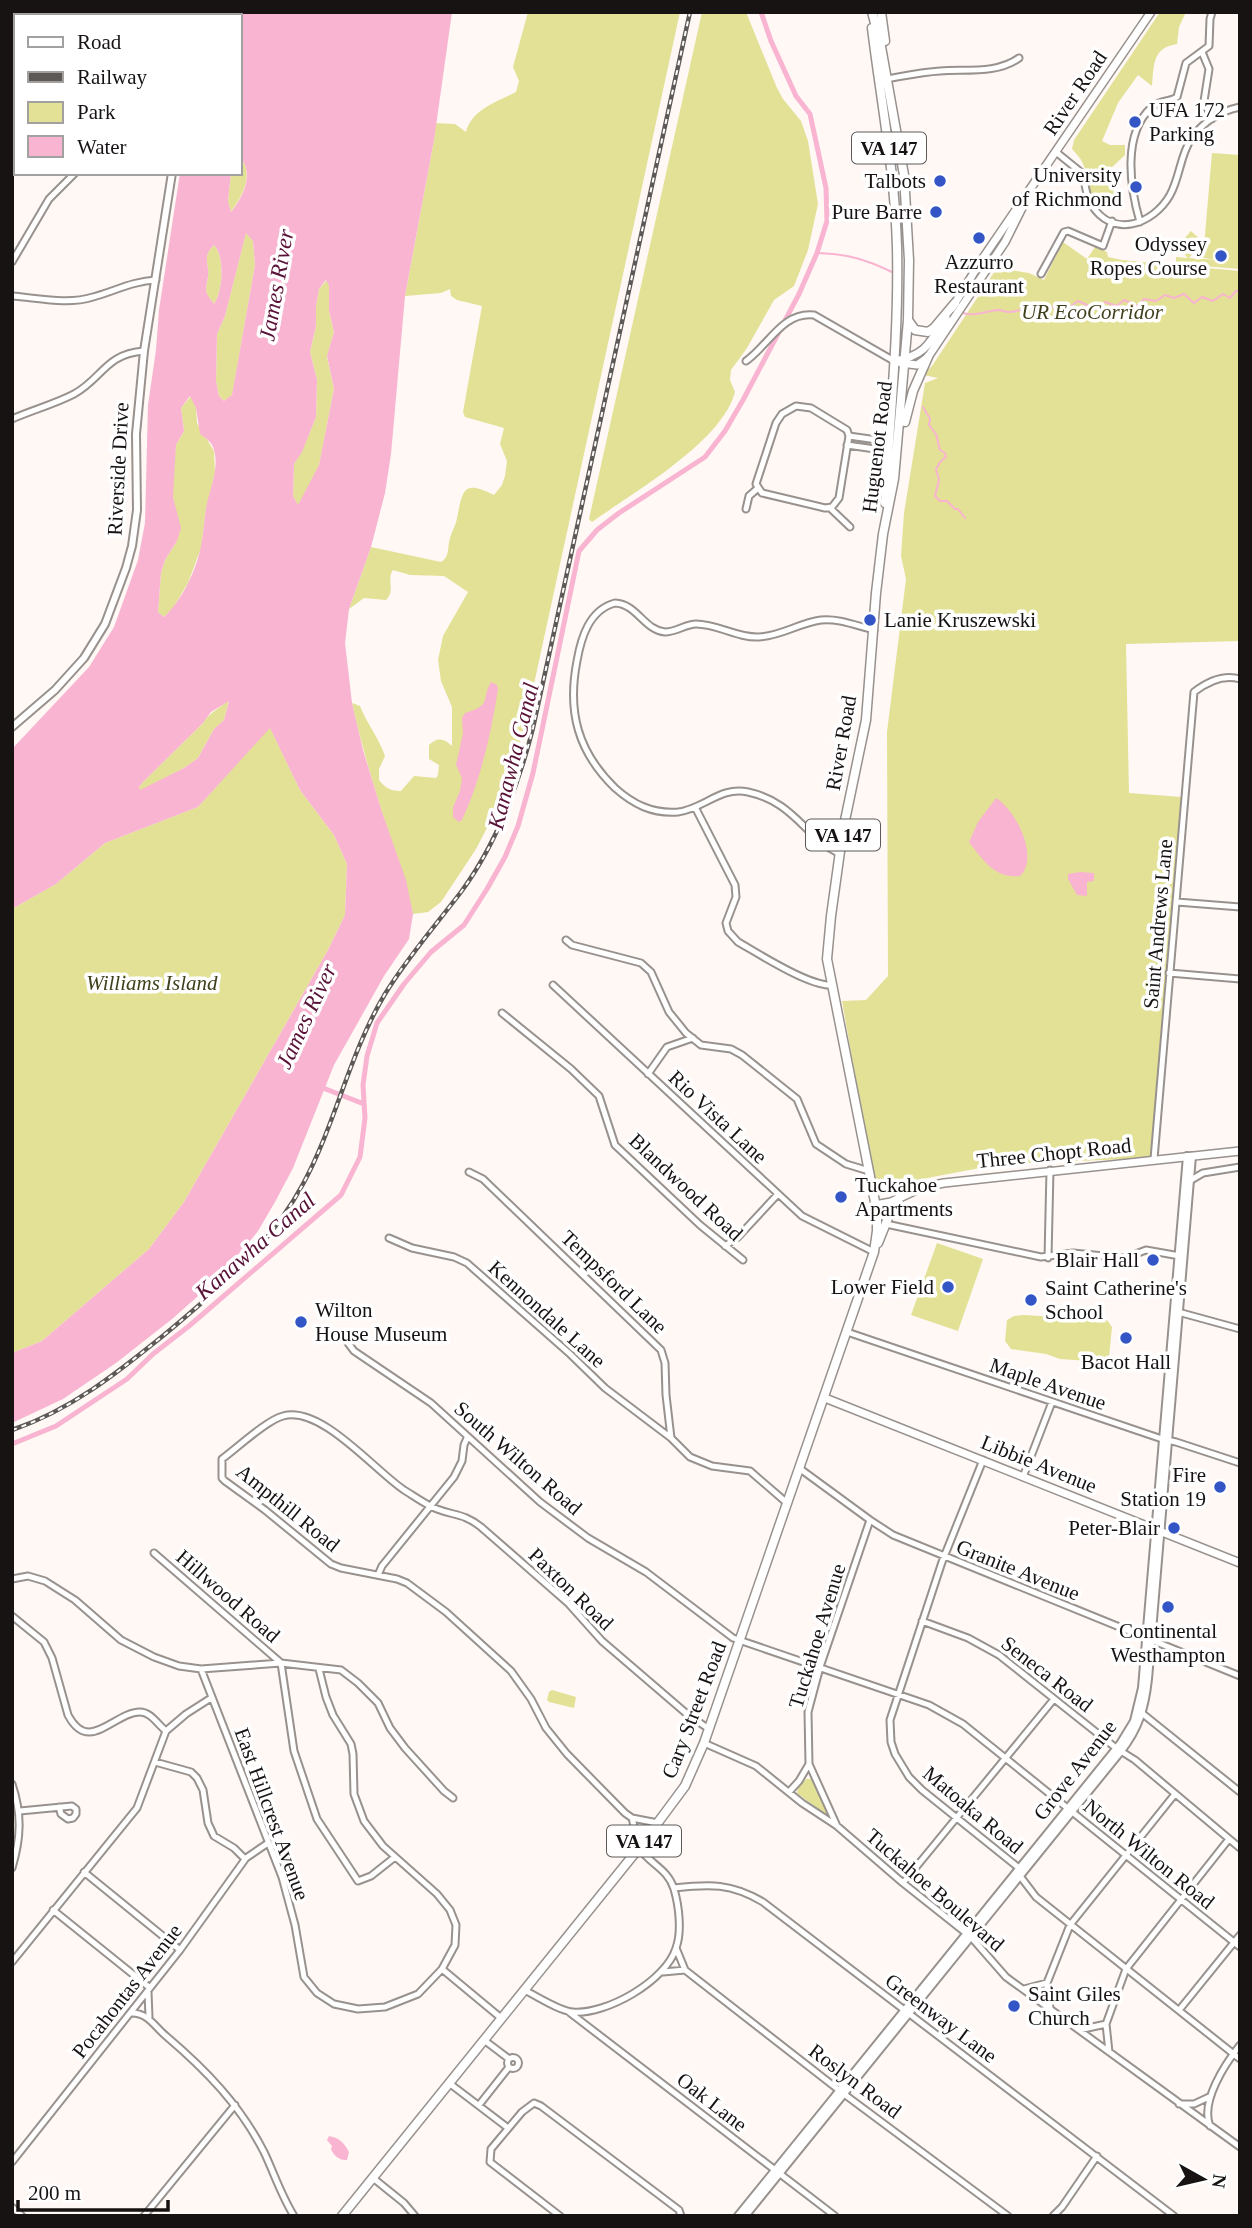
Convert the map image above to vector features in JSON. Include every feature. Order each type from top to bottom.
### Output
[{"type":"main road","name":"Huguenot Road","points":[[871,12],[880,41],[895,216],[897,287],[893,447]]},
{"type":"main road","points":[[881,12],[884,79]]},
{"type":"main road","name":"River Road","points":[[905,362],[927,346],[983,258],[1151,12]]},
{"type":"main road","name":"Huguenot Road","points":[[883,534],[905,362],[909,260],[905,189],[884,79]]},
{"type":"main road","name":"River Road","points":[[894,361],[919,364],[928,356],[1015,226],[1028,193]]},
{"type":"main road","points":[[983,258],[990,260],[996,256]]},
{"type":"main road","points":[[908,320],[915,330],[928,332],[955,303]]},
{"type":"main road","points":[[893,447],[928,356]]},
{"type":"main road","name":"River Road","points":[[876,1205],[827,959],[840,854],[865,726],[883,534]]},
{"type":"main road","name":"Three Chopt Road","points":[[876,1205],[923,1187],[944,1183],[1240,1151]]},
{"type":"main road","points":[[874,1252],[892,1208],[899,1198]]},
{"type":"main road","name":"Cary Street Road","points":[[342,2216],[639,1848],[685,1786],[704,1743],[874,1252],[876,1205]]},
{"type":"main road","name":"Libbie Avenue","points":[[825,1398],[1240,1563]]},
{"type":"street","points":[[1140,222],[1131,176],[1138,127],[1152,107],[1177,97],[1188,60],[1210,44],[1212,12]]},
{"type":"street","points":[[1202,52],[1209,69],[1204,101],[1212,119]]},
{"type":"street","points":[[884,79],[938,71],[996,68],[1019,58]]},
{"type":"street","points":[[1056,152],[1082,173],[1091,203],[1098,212],[1112,221],[1124,224],[1140,222],[1153,216],[1163,206],[1175,185],[1187,146],[1196,133],[1222,112],[1240,107]]},
{"type":"street","points":[[12,262],[50,199],[73,175]]},
{"type":"street","name":"Riverside Drive","points":[[12,727],[55,690],[84,658],[105,624],[122,579],[135,528],[136,434],[144,352],[172,175]]},
{"type":"street","points":[[1041,274],[1064,232],[1068,231],[1103,246],[1112,221]]},
{"type":"street","points":[[12,296],[79,300],[133,282],[156,280]]},
{"type":"street","points":[[746,361],[779,328],[803,315],[814,315],[894,361]]},
{"type":"street","points":[[12,419],[72,395],[112,360],[122,355],[144,352]]},
{"type":"street","points":[[830,508],[839,498],[849,436],[845,427],[811,408],[800,406],[786,411],[776,423],[756,481],[757,489],[762,493],[830,508],[850,527]]},
{"type":"street","points":[[849,436],[893,447]]},
{"type":"street","points":[[847,445],[893,447]]},
{"type":"street","points":[[746,509],[749,496],[757,489]]},
{"type":"street","points":[[840,854],[830,849],[786,809],[754,793],[736,790],[725,792],[695,807],[671,812],[641,807],[628,799],[604,777],[586,752],[576,726],[573,690],[579,649],[586,628],[593,618],[601,610],[615,603],[632,608],[646,622],[664,632],[698,624],[760,637],[776,635],[822,620],[874,630]]},
{"type":"street","name":"Saint Andrews Lane","points":[[1154,1159],[1194,692],[1208,681],[1232,676],[1240,679]]},
{"type":"street","points":[[695,807],[735,885],[736,897],[726,923],[731,935],[804,978],[831,985]]},
{"type":"street","points":[[1177,902],[1240,907]]},
{"type":"street","points":[[566,940],[572,945],[640,963],[651,972],[669,1012],[693,1038],[701,1045],[731,1049],[742,1055],[797,1099],[816,1144],[846,1164],[869,1171]]},
{"type":"street","points":[[1169,973],[1240,979]]},
{"type":"street","name":"Rio Vista Lane","points":[[553,985],[802,1216],[874,1252]]},
{"type":"street","name":"Blandwood Road","points":[[502,1013],[599,1096],[615,1145],[699,1225],[743,1260]]},
{"type":"street","points":[[648,1074],[667,1048],[693,1038]]},
{"type":"street","name":"Grove Avenue","points":[[1182,1257],[1191,1180],[1190,1156]]},
{"type":"street","name":"Grove Avenue","points":[[738,2216],[777,2172],[1135,1731],[1143,1714],[1147,1695],[1157,1531],[1190,1156]]},
{"type":"street","points":[[1191,1180],[1203,1173],[1240,1167]]},
{"type":"street","points":[[1048,1258],[1050,1170]]},
{"type":"street","name":"Tempsford Lane","points":[[469,1172],[483,1178],[661,1350],[665,1363],[671,1438]]},
{"type":"street","points":[[725,1246],[738,1237],[778,1195]]},
{"type":"street","points":[[886,1224],[1048,1258],[1073,1253],[1125,1258],[1146,1250],[1182,1257]]},
{"type":"street","name":"Kennondale Lane","points":[[389,1238],[412,1248],[443,1254],[467,1264],[605,1388],[671,1438]]},
{"type":"street","points":[[1177,1312],[1240,1329]]},
{"type":"street","name":"Maple Avenue","points":[[847,1332],[1240,1463]]},
{"type":"street","name":"South Wilton Road","points":[[348,1343],[354,1352],[431,1403],[467,1438],[573,1528],[646,1572],[740,1641]]},
{"type":"street","points":[[1023,1477],[1052,1402]]},
{"type":"street","name":"Ampthill Road","points":[[402,1488],[341,1437],[299,1415],[279,1417],[222,1459],[222,1478],[225,1481],[265,1510],[322,1558],[341,1568],[397,1579],[418,1589],[475,1637],[511,1671],[546,1728],[567,1754],[632,1818]]},
{"type":"street","points":[[378,1575],[382,1566],[460,1467],[467,1438]]},
{"type":"street","points":[[671,1438],[690,1457],[712,1466],[750,1472],[787,1503]]},
{"type":"street","name":"Matoaka Road","points":[[983,1460],[922,1621],[890,1720],[895,1754],[909,1777],[1020,1872],[1036,1897],[1240,2059]]},
{"type":"street","name":"Granite Avenue","points":[[799,1468],[893,1535],[1240,1676]]},
{"type":"street","name":"Paxton Road","points":[[402,1488],[431,1506],[467,1517],[481,1527],[568,1604],[602,1641],[687,1714],[709,1728]]},
{"type":"street","name":"Tuckahoe Avenue","points":[[837,1826],[809,1764],[808,1712],[820,1667],[870,1520]]},
{"type":"street","name":"Hillwood Road","points":[[155,1553],[281,1663]]},
{"type":"street","points":[[12,1578],[27,1576],[45,1581],[67,1593],[132,1647],[164,1661],[201,1669],[281,1663],[341,1670],[378,1703],[390,1728],[405,1748],[453,1798]]},
{"type":"street","points":[[12,1616],[44,1642],[52,1658],[72,1724],[88,1732],[99,1731],[140,1712],[148,1714],[166,1731]]},
{"type":"street","name":"Seneca Road","points":[[922,1621],[968,1637],[1006,1660],[1240,1848]]},
{"type":"street","name":"Grove Avenue","points":[[1119,1750],[1140,1704],[1149,1639]]},
{"type":"street","name":"North Wilton Road","points":[[740,1641],[820,1667],[944,1713],[1240,1947]]},
{"type":"street","points":[[281,1663],[294,1751],[317,1819],[358,1881],[371,1876],[394,1857]]},
{"type":"street","name":"East Hillcrest Avenue","points":[[201,1669],[290,1903],[301,1969],[309,1984],[317,1993],[337,2005],[358,2009],[385,2007],[418,1994],[442,1969],[455,1945],[457,1935],[454,1918],[438,1894],[394,1857],[374,1836],[357,1806],[351,1744],[332,1715],[319,1669]]},
{"type":"street","points":[[12,1962],[136,1808],[166,1731],[211,1698]]},
{"type":"street","points":[[903,1883],[1054,1699]]},
{"type":"street","points":[[1143,1714],[1240,1793]]},
{"type":"street","name":"Tuckahoe Boulevard","points":[[704,1743],[746,1760],[837,1826],[969,1935],[1006,1977],[1240,2147]]},
{"type":"street","points":[[155,1762],[191,1772],[197,1778],[203,1790],[208,1823],[214,1836],[234,1848],[245,1860]]},
{"type":"street","points":[[789,1792],[809,1764]]},
{"type":"street","points":[[12,1784],[20,1811],[18,1844],[12,1868]]},
{"type":"street","points":[[1050,2008],[1047,1983],[1070,1925],[1175,1794]]},
{"type":"street","points":[[20,1811],[60,1807]]},
{"type":"street","points":[[658,1823],[632,1818],[639,1848],[663,1871],[674,1888],[678,1909],[677,1948],[685,1969],[663,1972]]},
{"type":"street","points":[[1108,2052],[1106,2024],[1126,1969],[1229,1839]]},
{"type":"street","name":"Pocahontas Avenue","points":[[12,2162],[132,2013],[245,1860],[268,1843]]},
{"type":"street","points":[[85,1872],[180,1950]]},
{"type":"street","name":"Greenway Lane","points":[[674,1888],[714,1885],[731,1887],[751,1895],[796,1926],[1174,2216]]},
{"type":"street","points":[[53,1910],[149,1990],[147,2004],[150,2020]]},
{"type":"street","points":[[1180,2009],[1240,1935]]},
{"type":"street","points":[[569,2012],[586,2012],[621,2001],[663,1972],[677,1948]]},
{"type":"street","points":[[442,1969],[500,2018]]},
{"type":"street","name":"Roslyn Road","points":[[685,1969],[842,2092],[1008,2216]]},
{"type":"street","points":[[1024,1989],[1047,1983]]},
{"type":"street","name":"Oak Lane","points":[[524,1990],[569,2012],[835,2216]]},
{"type":"street","points":[[132,2013],[143,2014],[150,2020],[208,2074],[235,2105],[264,2153],[294,2216]]},
{"type":"street","points":[[1079,2031],[1106,2024]]},
{"type":"street","points":[[484,2040],[509,2059],[516,2058],[519,2063],[515,2068],[509,2067]]},
{"type":"street","points":[[1210,2126],[1206,2112],[1209,2097],[1240,2045]]},
{"type":"street","points":[[479,2105],[509,2067],[509,2059]]},
{"type":"street","points":[[449,2083],[508,2128]]},
{"type":"street","points":[[1179,2104],[1201,2102],[1209,2097]]},
{"type":"street","points":[[560,2216],[490,2162],[491,2149],[528,2105],[536,2103],[679,2210],[681,2216]]},
{"type":"street","points":[[144,2216],[235,2105]]},
{"type":"street","points":[[1053,2216],[1097,2156]]},
{"type":"street","name":"Grove Avenue","points":[[745,2216],[777,2172]]},
{"type":"street","points":[[373,2178],[404,2203],[415,2216]]},
{"type":"street","points":[[12,2207],[22,2216]]},
{"type":"green space","points":[[528,12],[680,12],[529,707],[514,763],[498,807],[476,849],[441,902],[428,912],[413,914],[369,770],[352,703],[360,706],[385,756],[379,769],[379,780],[384,785],[391,790],[401,791],[414,776],[436,778],[439,765],[429,759],[429,745],[435,740],[441,740],[452,746],[452,707],[441,681],[438,660],[443,636],[468,592],[444,576],[410,575],[393,570],[386,600],[364,598],[349,609],[371,547],[441,562],[447,555],[463,494],[470,488],[476,488],[494,495],[505,476],[507,461],[500,444],[504,428],[465,417],[463,412],[482,306],[457,300],[451,296],[450,289],[441,293],[405,296],[435,123],[455,124],[466,132],[479,112],[516,92],[519,81],[513,67]]},
{"type":"green space","points":[[702,12],[746,12],[777,88],[801,121],[808,141],[818,204],[808,250],[794,286],[774,300],[747,348],[731,370],[730,380],[735,392],[727,411],[695,447],[652,481],[592,522],[589,519]]},
{"type":"green space","points":[[1160,12],[1186,12],[1179,27],[1177,44],[1163,49],[1156,59],[1152,86],[1138,75],[1118,103],[1102,141],[1110,145],[1125,145],[1125,155],[1109,170],[1104,182],[1120,197],[1120,202],[1116,206],[1096,204],[1082,162],[1072,149],[1074,140]]},
{"type":"green space","points":[[1212,153],[1240,155],[1240,269],[1176,264],[1176,257],[1188,258],[1177,247],[1191,231],[1203,242],[1189,258],[1218,260],[1203,258]]},
{"type":"green space","points":[[242,161],[246,167],[246,181],[231,212],[228,201],[231,175],[242,175]]},
{"type":"green space","points":[[246,232],[253,241],[255,265],[232,396],[224,401],[219,396],[216,381],[217,334],[225,316]]},
{"type":"green space","name":"UR EcoCorridor","points":[[1063,242],[1087,259],[1095,247],[1107,252],[1108,257],[1122,260],[1240,271],[1240,641],[1126,644],[1129,793],[1182,797],[1152,1158],[1001,1164],[875,1188],[842,1001],[866,1000],[888,976],[887,732],[906,579],[901,556],[904,513],[925,383],[938,378],[923,375],[932,366],[997,268],[1029,273],[1044,280]]},
{"type":"green space","points":[[214,245],[220,257],[222,274],[214,304],[206,290],[207,257]]},
{"type":"green space","points":[[327,280],[329,311],[334,332],[327,357],[334,389],[319,466],[298,506],[293,496],[294,464],[316,417],[317,380],[310,352],[316,326],[319,289]]},
{"type":"green space","points":[[191,396],[196,408],[197,423],[214,451],[215,473],[206,509],[201,548],[188,583],[173,608],[164,617],[158,612],[161,573],[165,560],[177,541],[173,464],[176,445],[184,431],[181,408]]},
{"type":"green space","points":[[229,700],[224,720],[214,729],[198,758],[140,791],[139,787],[143,782],[209,716]]},
{"type":"green space","name":"Williams Island","points":[[270,727],[300,790],[334,835],[347,864],[345,915],[328,950],[184,1202],[149,1249],[42,1341],[12,1353],[12,909],[56,884],[105,843],[198,807]]},
{"type":"green space","name":"Lower Field","points":[[937,1243],[983,1259],[958,1331],[911,1315]]},
{"type":"green space","points":[[1024,1315],[1107,1320],[1112,1327],[1109,1357],[1104,1362],[1060,1359],[1011,1349],[1005,1341],[1007,1320]]},
{"type":"green space","points":[[552,1690],[576,1697],[574,1708],[549,1702],[549,1692]]},
{"type":"green space","points":[[806,1779],[812,1779],[828,1811],[825,1814],[797,1793]]},
{"type":"water","name":"James River","points":[[232,12],[452,12],[434,140],[405,296],[385,493],[371,547],[349,609],[345,643],[352,703],[363,750],[406,880],[413,914],[409,939],[384,976],[334,1065],[293,1168],[275,1202],[258,1231],[223,1274],[116,1363],[63,1399],[12,1423],[12,1353],[42,1341],[149,1249],[184,1202],[328,950],[345,915],[347,864],[334,835],[300,790],[270,728],[198,807],[105,843],[56,884],[12,909],[12,749],[89,667],[114,627],[138,560],[145,523],[148,405],[180,175],[231,175],[228,201],[231,212],[245,187],[247,174],[243,161],[242,14],[230,14]],"holes":[[[246,233],[253,241],[255,265],[232,395],[224,401],[219,396],[216,381],[217,334],[225,316]],[[214,245],[220,257],[222,274],[214,304],[206,290],[207,257]],[[326,280],[334,332],[327,356],[334,389],[319,465],[298,505],[293,496],[294,464],[302,452],[316,417],[317,380],[310,352],[316,326],[319,289]],[[190,396],[196,408],[200,434],[213,447],[215,470],[196,565],[182,594],[164,617],[158,612],[161,573],[181,528],[173,497],[176,445],[184,431],[181,408]],[[229,701],[224,720],[214,729],[198,758],[140,790],[143,782],[211,712]]]},
{"type":"water","points":[[491,682],[497,685],[498,689],[489,739],[475,789],[459,822],[453,817],[453,807],[462,778],[456,765],[463,733],[462,718],[465,713],[483,705]]},
{"type":"water","points":[[996,798],[1011,812],[1023,834],[1027,857],[1020,876],[1003,874],[990,867],[969,842],[978,822]]},
{"type":"water","points":[[1094,873],[1094,881],[1087,882],[1087,896],[1077,895],[1068,879],[1068,874]]},
{"type":"water","points":[[329,2136],[345,2146],[349,2152],[347,2160],[339,2159],[333,2153],[327,2140]]},
{"type":"waterway","name":"Kanawha Canal","points":[[12,1444],[56,1426],[127,1379],[341,1195],[360,1157],[365,1118],[363,1085],[367,1056],[377,1023],[404,984],[431,952],[464,925],[505,857],[518,826],[533,773],[579,551],[597,530],[619,513],[705,457],[725,431],[743,400],[799,294],[817,253],[827,221],[826,188],[810,114],[796,96],[761,12]]},
{"type":"waterway","points":[[817,253],[856,258],[892,272]]},
{"type":"waterway","points":[[963,313],[976,314],[998,310],[1009,312],[1033,307],[1047,312],[1058,302],[1065,309],[1078,301],[1096,309],[1105,302],[1117,306],[1124,300],[1138,306],[1144,299],[1156,301],[1165,295],[1174,298],[1184,294],[1194,303],[1202,297],[1213,301],[1223,294],[1230,298],[1236,291],[1240,291]]},
{"type":"waterway","points":[[923,407],[930,419],[929,425],[936,434],[940,450],[946,457],[936,469],[939,480],[935,496],[958,509],[965,518]]},
{"type":"waterway","points":[[318,1086],[364,1104]]},
{"type":"railway","points":[[12,1430],[74,1401],[129,1363],[223,1284],[275,1228],[315,1161],[372,1017],[412,955],[474,873],[496,834],[513,793],[533,728],[690,12]]},
{"type":"place","name":"UFA 172 Parking","points":[[1135,122]]},
{"type":"place","name":"Talbots","points":[[940,181]]},
{"type":"place","name":"University of Richmond","points":[[1136,187]]},
{"type":"place","name":"Pure Barre","points":[[936,212]]},
{"type":"place","name":"Azzurro Restaurant","points":[[979,238]]},
{"type":"place","name":"Odyssey Ropes Course","points":[[1221,256]]},
{"type":"place","name":"Lanie Kruszewski","points":[[870,620]]},
{"type":"place","name":"Tuckahoe Apartments","points":[[841,1197]]},
{"type":"place","name":"Blair Hall","points":[[1153,1260]]},
{"type":"place","name":"Lower Field","points":[[948,1287]]},
{"type":"place","name":"Saint Catherine's School","points":[[1031,1300]]},
{"type":"place","name":"Wilton House Museum","points":[[301,1322]]},
{"type":"place","name":"Bacot Hall","points":[[1126,1338]]},
{"type":"place","name":"Fire Station 19","points":[[1220,1487]]},
{"type":"place","name":"Peter-Blair","points":[[1174,1528]]},
{"type":"place","name":"Continental Westhampton","points":[[1168,1607]]},
{"type":"place","name":"Saint Giles Church","points":[[1014,2006]]}]
